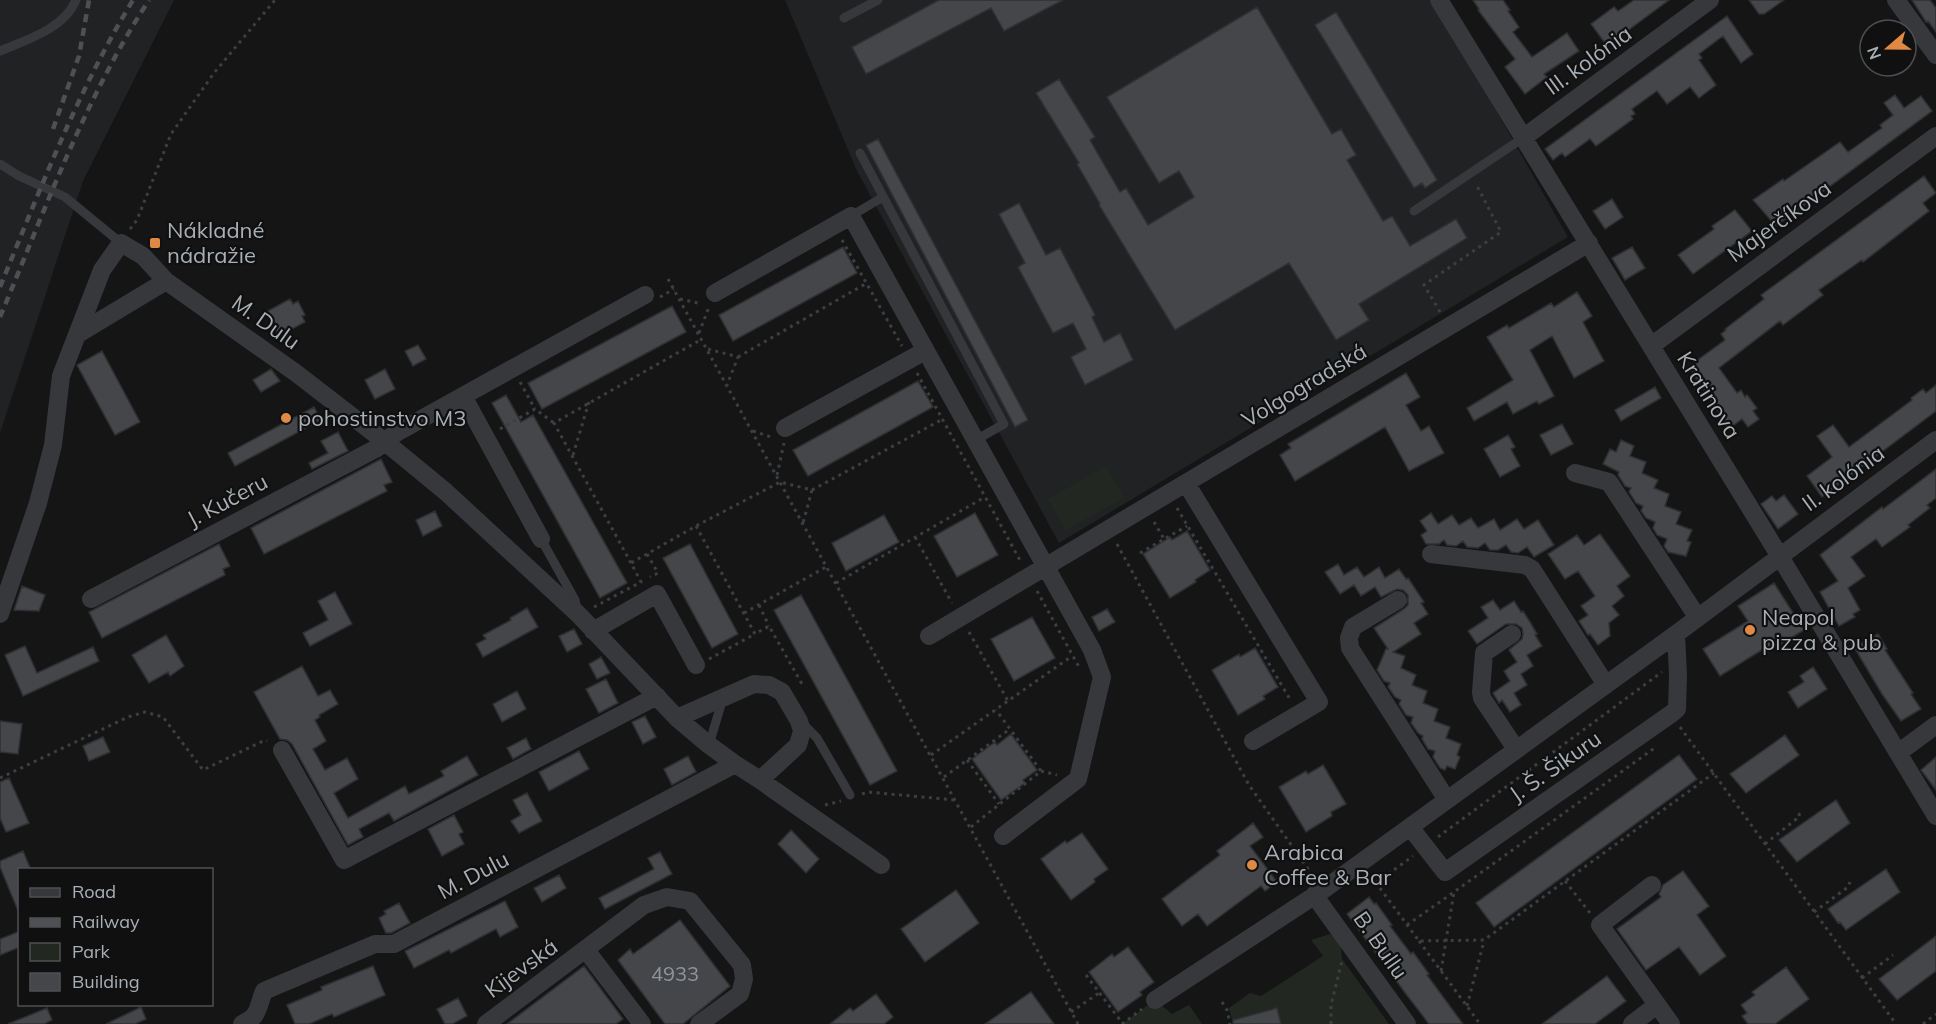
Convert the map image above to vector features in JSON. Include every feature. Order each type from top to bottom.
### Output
[{"type":"street","name":"Kratinova","points":[[1439,0],[1936,816]]},
{"type":"street","name":"III. kolónia","points":[[1523,138],[1710,0]]},
{"type":"street","points":[[1896,0],[1936,55]]},
{"type":"street","name":"Majerčíkova","points":[[1650,346],[1936,136]]},
{"type":"street","points":[[716,293],[851,216],[917,355],[974,441],[1037,572],[1092,650],[1102,677],[1078,779],[1003,836]]},
{"type":"street","points":[[0,614],[38,503],[53,446],[61,376],[102,270],[121,243]]},
{"type":"street","name":"M. Dulu","points":[[121,243],[143,256],[166,281],[296,373],[446,492],[579,615],[677,718],[709,745],[881,865]]},
{"type":"street","name":"Volgogradská","points":[[929,636],[1588,243]]},
{"type":"street","points":[[78,334],[166,281]]},
{"type":"street","points":[[384,441],[645,295]]},
{"type":"street","points":[[781,436],[917,355]]},
{"type":"street","points":[[463,396],[541,539]]},
{"type":"street","name":"II. kolónia","points":[[1779,555],[1936,440]]},
{"type":"street","name":"J. Kučeru","points":[[91,599],[377,448],[384,441]]},
{"type":"street","points":[[1575,473],[1609,482],[1698,618]]},
{"type":"street","points":[[1186,483],[1319,702],[1253,741]]},
{"type":"street","points":[[1431,554],[1525,565],[1532,569],[1606,685]]},
{"type":"street","name":"J. Š. Šikuru","points":[[1155,1000],[1319,893],[1698,618],[1779,555]]},
{"type":"street","points":[[593,631],[657,594],[696,665]]},
{"type":"street","points":[[1398,600],[1353,627],[1349,638],[1350,648],[1448,800]]},
{"type":"street","name":"J. Š. Šikuru","points":[[1512,634],[1484,653],[1481,692],[1482,698],[1516,749]]},
{"type":"street","points":[[1671,714],[1677,709],[1676,634]]},
{"type":"street","points":[[677,718],[754,684],[769,685],[782,692],[800,721],[802,731],[798,745],[760,780]]},
{"type":"street","points":[[282,750],[344,860],[657,696]]},
{"type":"street","name":"J. Š. Šikuru","points":[[1410,827],[1445,872],[1671,714]]},
{"type":"street","points":[[1898,753],[1936,725]]},
{"type":"street","name":"M. Dulu","points":[[242,1024],[252,1020],[257,1014],[264,991],[375,945],[394,944],[735,764]]},
{"type":"street","points":[[1652,885],[1600,925],[1671,1024]]},
{"type":"street","name":"B. Bullu","points":[[1319,893],[1351,944],[1407,1024]]},
{"type":"street","name":"Kijevská","points":[[486,1024],[644,905],[667,897],[690,901],[742,965],[744,979],[740,994],[699,1024]]},
{"type":"street","name":"Kijevská","points":[[586,950],[642,1024]]},
{"type":"street","points":[[1632,1024],[1657,1005]]},
{"type":"lane","points":[[0,51],[58,23],[68,14],[76,0]]},
{"type":"lane","points":[[844,18],[878,0]]},
{"type":"lane","points":[[1414,212],[1523,138]]},
{"type":"lane","points":[[860,153],[1005,424],[974,441]]},
{"type":"lane","points":[[0,164],[19,176],[65,197],[121,243]]},
{"type":"lane","points":[[851,216],[883,197]]},
{"type":"lane","points":[[541,539],[576,600],[579,615]]},
{"type":"lane","points":[[709,745],[723,698]]},
{"type":"lane","points":[[800,721],[817,738],[849,797]]},
{"type":"path","points":[[121,243],[137,220],[171,134],[214,73],[275,0]]},
{"type":"path","points":[[1449,327],[1424,285],[1501,232],[1471,174]]},
{"type":"path","points":[[835,225],[867,284],[917,355],[942,419],[985,497],[1037,572]]},
{"type":"path","points":[[668,279],[1078,1024]]},
{"type":"path","points":[[727,385],[738,357],[867,284]]},
{"type":"path","points":[[680,299],[710,306],[699,333]]},
{"type":"path","points":[[554,423],[702,339]]},
{"type":"path","points":[[707,349],[738,357]]},
{"type":"path","points":[[513,368],[535,410],[554,423],[640,582]]},
{"type":"path","points":[[572,457],[589,402]]},
{"type":"path","points":[[483,435],[496,432],[535,410]]},
{"type":"path","points":[[631,563],[780,482],[812,490],[942,419]]},
{"type":"path","points":[[753,432],[781,436],[777,476]]},
{"type":"path","points":[[803,524],[812,490]]},
{"type":"path","points":[[1168,494],[1299,714]]},
{"type":"path","points":[[836,583],[985,497]]},
{"type":"path","points":[[696,526],[755,634]]},
{"type":"path","points":[[1140,552],[1187,526]]},
{"type":"path","points":[[1109,530],[1249,785],[1319,893]]},
{"type":"path","points":[[579,615],[658,573],[647,554]]},
{"type":"path","points":[[744,613],[826,566]]},
{"type":"path","points":[[759,605],[802,684]]},
{"type":"path","points":[[696,665],[770,626]]},
{"type":"path","points":[[931,755],[1072,656]]},
{"type":"path","points":[[1376,883],[1677,661]]},
{"type":"path","points":[[971,827],[1041,771],[996,709]]},
{"type":"path","points":[[0,778],[128,717],[146,712],[163,717],[202,770],[265,740],[282,750]]},
{"type":"path","points":[[1671,714],[1896,1024]]},
{"type":"path","points":[[943,777],[1010,729]]},
{"type":"path","points":[[1407,925],[1662,742]]},
{"type":"path","points":[[967,760],[999,804]]},
{"type":"path","points":[[1419,941],[1485,940],[1714,773]]},
{"type":"path","points":[[859,788],[868,792],[955,800]]},
{"type":"path","points":[[804,811],[868,792]]},
{"type":"path","points":[[1765,844],[1800,816],[1798,812]]},
{"type":"path","points":[[1361,863],[1480,1024]]},
{"type":"path","points":[[1565,882],[1602,928]]},
{"type":"path","points":[[1814,912],[1848,887],[1850,882]]},
{"type":"path","points":[[1441,971],[1454,892]]},
{"type":"path","points":[[1467,1006],[1485,940]]},
{"type":"path","points":[[1331,1024],[1331,1005],[1342,959],[1351,944]]},
{"type":"path","points":[[1862,978],[1893,955]]},
{"type":"path","points":[[1086,975],[1122,1024],[1155,1000]]},
{"type":"path","points":[[1071,1012],[1099,993]]},
{"type":"path","points":[[1222,1002],[1227,1010],[1230,1024]]},
{"type":"path","points":[[1923,1024],[1936,1014]]},
{"type":"shaded area","points":[[0,0],[174,0],[83,181],[0,433]]},
{"type":"shaded area","points":[[785,0],[1433,0],[1568,237],[1059,543],[857,171]]},
{"type":"green space","points":[[1106,466],[1124,498],[1065,530],[1048,499]]},
{"type":"green space","points":[[1330,934],[1340,940],[1342,959],[1389,1024],[1281,1024],[1277,1008],[1232,1020],[1229,1008],[1250,993],[1261,996],[1323,956],[1311,940]]},
{"type":"green space","points":[[1155,1000],[1172,1014],[1189,1005],[1202,1024],[1122,1024]]},
{"type":"building","points":[[939,0],[1063,0],[1004,31],[991,8],[866,74],[852,47]]},
{"type":"building","points":[[1473,0],[1503,0],[1519,27],[1513,32],[1532,57],[1567,33],[1579,51],[1544,74],[1547,77],[1525,94],[1505,67],[1515,59]]},
{"type":"building","points":[[1634,0],[1669,0],[1607,46],[1591,24],[1614,7],[1618,11]]},
{"type":"building","points":[[1749,0],[1784,0],[1764,14],[1759,14]]},
{"type":"building","points":[[1912,0],[1930,0],[1936,8],[1936,32],[1928,21],[1926,22]]},
{"type":"building","points":[[1257,7],[1332,134],[1341,129],[1356,155],[1347,160],[1383,221],[1392,216],[1410,246],[1456,219],[1467,238],[1359,304],[1369,320],[1336,340],[1289,263],[1175,330],[1099,205],[1077,164],[1079,163],[1036,93],[1059,79],[1095,137],[1090,140],[1120,192],[1126,188],[1148,225],[1194,197],[1179,171],[1159,183],[1107,97]]},
{"type":"building","points":[[1336,12],[1437,180],[1425,188],[1422,183],[1414,188],[1315,25]]},
{"type":"building","points":[[1727,16],[1753,54],[1741,63],[1723,36],[1699,54],[1702,58],[1699,60],[1716,85],[1699,98],[1690,87],[1667,104],[1657,91],[1632,109],[1635,114],[1631,116],[1633,119],[1596,146],[1590,139],[1565,157],[1562,153],[1553,160],[1545,149]]},
{"type":"building","points":[[1895,95],[1904,108],[1921,96],[1932,111],[1776,226],[1753,200],[1840,142],[1848,152],[1882,128],[1880,125],[1893,115],[1884,103]]},
{"type":"building","points":[[878,139],[1028,420],[1015,427],[866,145]]},
{"type":"building","points":[[1924,176],[1936,193],[1923,203],[1929,211],[1863,262],[1862,260],[1819,290],[1823,295],[1783,325],[1780,321],[1719,368],[1737,393],[1741,390],[1757,408],[1753,411],[1759,419],[1748,427],[1742,419],[1730,428],[1688,367],[1725,340],[1721,334],[1725,329],[1764,299],[1761,295]]},
{"type":"building","points":[[1612,199],[1623,217],[1605,229],[1593,211]]},
{"type":"building","points":[[1019,203],[1046,255],[1060,248],[1095,315],[1092,317],[1104,342],[1120,333],[1133,360],[1085,385],[1071,357],[1086,349],[1073,323],[1053,333],[1018,267],[1025,263],[999,214]]},
{"type":"building","points":[[1735,210],[1752,231],[1693,274],[1678,255],[1714,229],[1712,226]]},
{"type":"building","points":[[843,247],[857,273],[733,341],[719,315]]},
{"type":"building","points":[[1632,247],[1645,268],[1625,280],[1612,258]]},
{"type":"building","points":[[1577,292],[1592,316],[1583,322],[1604,361],[1574,378],[1552,336],[1530,350],[1554,396],[1539,404],[1537,401],[1513,414],[1507,402],[1474,421],[1467,408],[1513,380],[1487,337],[1507,325],[1509,328],[1551,303],[1554,307]]},
{"type":"building","points":[[290,299],[293,304],[298,301],[305,315],[302,316],[305,322],[279,336],[266,312]]},
{"type":"building","points":[[672,306],[686,332],[542,409],[528,383]]},
{"type":"building","points":[[418,345],[426,359],[413,366],[405,351]]},
{"type":"building","points":[[102,351],[140,422],[115,435],[77,365]]},
{"type":"building","points":[[271,369],[280,381],[261,392],[253,380]]},
{"type":"building","points":[[385,369],[395,389],[375,399],[365,380]]},
{"type":"building","points":[[1406,373],[1420,397],[1406,405],[1421,431],[1429,426],[1444,453],[1409,471],[1385,427],[1295,481],[1280,455],[1291,448],[1288,444]]},
{"type":"building","points":[[918,381],[933,407],[808,476],[793,450]]},
{"type":"building","points":[[1936,385],[1936,411],[1822,497],[1807,476],[1832,457],[1817,436],[1833,425],[1849,447],[1912,400],[1911,398],[1923,389],[1926,393]]},
{"type":"building","points":[[1655,387],[1661,398],[1621,421],[1615,410]]},
{"type":"building","points":[[506,395],[521,422],[533,415],[627,583],[600,598],[492,403]]},
{"type":"building","points":[[314,407],[321,420],[235,466],[228,453]]},
{"type":"building","points":[[1562,424],[1573,444],[1551,455],[1540,435]]},
{"type":"building","points":[[338,432],[348,451],[312,469],[309,463],[328,453],[321,441]]},
{"type":"building","points":[[1508,435],[1515,447],[1511,449],[1520,466],[1500,477],[1484,449]]},
{"type":"building","points":[[1621,440],[1634,446],[1630,456],[1646,462],[1642,473],[1658,480],[1654,488],[1669,494],[1665,506],[1681,512],[1676,524],[1692,530],[1687,541],[1691,542],[1686,556],[1668,552],[1664,546],[1667,539],[1657,535],[1653,528],[1655,522],[1646,518],[1641,511],[1643,506],[1636,503],[1629,492],[1631,488],[1625,486],[1618,475],[1619,472],[1603,464],[1610,449],[1616,452]]},
{"type":"building","points":[[381,459],[392,482],[384,485],[387,491],[264,554],[251,528]]},
{"type":"building","points":[[1936,469],[1936,498],[1927,505],[1930,508],[1908,525],[1910,527],[1882,547],[1876,539],[1851,557],[1865,576],[1848,588],[1860,610],[1853,614],[1855,617],[1839,626],[1820,592],[1838,581],[1820,555]]},
{"type":"building","points":[[1784,495],[1798,514],[1778,529],[1761,504],[1772,496],[1776,501]]},
{"type":"building","points":[[435,511],[442,526],[423,536],[416,520]]},
{"type":"building","points":[[975,513],[998,555],[957,577],[934,536]]},
{"type":"building","points":[[1431,513],[1438,524],[1452,515],[1459,525],[1471,518],[1478,528],[1494,519],[1500,530],[1517,519],[1524,529],[1538,520],[1554,545],[1534,557],[1527,547],[1518,553],[1511,552],[1506,545],[1498,550],[1490,550],[1485,543],[1478,548],[1467,547],[1463,541],[1456,546],[1447,545],[1444,540],[1439,544],[1426,544],[1421,535],[1427,531],[1420,521]]},
{"type":"building","points":[[884,515],[899,542],[846,571],[832,543]]},
{"type":"building","points":[[1187,531],[1210,570],[1195,580],[1196,582],[1170,598],[1143,554],[1170,537],[1172,540]]},
{"type":"building","points":[[1600,534],[1630,576],[1617,586],[1624,596],[1612,606],[1619,615],[1609,623],[1610,636],[1598,645],[1579,621],[1588,615],[1581,606],[1595,596],[1578,571],[1565,579],[1548,554],[1577,535],[1584,545]]},
{"type":"building","points":[[219,544],[230,566],[223,569],[225,575],[102,638],[89,612]]},
{"type":"building","points":[[690,544],[738,634],[712,648],[663,558]]},
{"type":"building","points":[[1338,564],[1344,575],[1357,567],[1364,577],[1379,567],[1385,578],[1399,569],[1424,602],[1421,603],[1428,614],[1414,623],[1421,634],[1393,652],[1405,656],[1401,668],[1416,675],[1412,685],[1427,691],[1423,703],[1438,709],[1434,721],[1450,727],[1446,738],[1461,744],[1457,755],[1460,757],[1455,769],[1447,766],[1445,770],[1440,768],[1433,757],[1435,751],[1428,749],[1422,739],[1423,736],[1411,723],[1413,717],[1406,715],[1399,704],[1401,700],[1395,697],[1388,687],[1390,683],[1384,681],[1377,670],[1388,649],[1374,628],[1404,609],[1408,605],[1408,595],[1403,590],[1397,589],[1381,597],[1375,587],[1361,596],[1354,585],[1340,594],[1325,572]]},
{"type":"building","points":[[1774,583],[1804,630],[1768,652],[1765,648],[1720,676],[1703,649],[1748,621],[1738,606]]},
{"type":"building","points":[[22,586],[45,595],[39,611],[14,610]]},
{"type":"building","points":[[335,592],[352,624],[310,646],[303,633],[328,620],[318,601]]},
{"type":"building","points":[[801,595],[897,771],[870,785],[774,610]]},
{"type":"building","points":[[1493,600],[1500,610],[1514,601],[1530,622],[1542,646],[1527,655],[1533,666],[1521,674],[1527,685],[1514,693],[1521,705],[1510,712],[1502,700],[1499,703],[1493,693],[1510,681],[1504,671],[1517,662],[1509,650],[1522,639],[1522,628],[1516,624],[1506,624],[1477,644],[1468,631],[1488,618],[1481,607]]},
{"type":"building","points":[[527,608],[538,627],[483,657],[476,644],[486,639],[483,635],[511,620],[510,618]]},
{"type":"building","points":[[1107,609],[1115,622],[1099,631],[1092,617]]},
{"type":"building","points":[[1032,617],[1055,658],[1014,681],[991,639]]},
{"type":"building","points":[[574,629],[582,644],[567,652],[559,636]]},
{"type":"building","points":[[1878,634],[1887,649],[1885,650],[1921,709],[1901,721],[1854,647]]},
{"type":"building","points":[[166,635],[184,666],[170,676],[168,672],[149,683],[132,655]]},
{"type":"building","points":[[25,646],[37,673],[93,647],[99,661],[23,696],[5,655]]},
{"type":"building","points":[[1255,648],[1278,687],[1263,696],[1265,699],[1238,715],[1212,670],[1239,654],[1240,657]]},
{"type":"building","points":[[601,657],[610,673],[597,679],[589,664]]},
{"type":"building","points":[[302,666],[318,696],[330,690],[338,704],[319,715],[320,717],[315,720],[326,741],[313,749],[325,770],[347,758],[358,779],[334,793],[348,818],[405,786],[409,794],[444,776],[441,771],[467,756],[478,775],[394,821],[389,813],[359,829],[363,837],[348,845],[292,744],[280,739],[254,692]]},
{"type":"building","points":[[1813,667],[1827,689],[1798,708],[1788,692],[1804,682],[1800,676]]},
{"type":"building","points":[[606,679],[618,703],[599,713],[586,689]]},
{"type":"building","points":[[517,691],[526,709],[502,722],[493,704]]},
{"type":"building","points":[[645,716],[656,737],[643,744],[632,722]]},
{"type":"building","points":[[0,721],[22,724],[18,754],[0,752]]},
{"type":"building","points":[[1011,734],[1037,770],[1023,780],[1025,783],[1001,800],[972,759],[995,742],[997,745]]},
{"type":"building","points":[[1785,735],[1799,755],[1746,793],[1730,774]]},
{"type":"building","points":[[103,737],[110,752],[89,761],[83,746]]},
{"type":"building","points":[[526,738],[531,749],[513,759],[507,748]]},
{"type":"building","points":[[579,751],[589,769],[549,791],[539,772]]},
{"type":"building","points":[[1679,755],[1697,779],[1494,927],[1476,903]]},
{"type":"building","points":[[688,756],[696,772],[672,785],[664,769]]},
{"type":"building","points":[[1936,757],[1936,790],[1921,770]]},
{"type":"building","points":[[1323,765],[1346,804],[1331,812],[1332,816],[1306,832],[1279,787],[1306,771],[1308,774]]},
{"type":"building","points":[[9,778],[29,823],[6,832],[0,818],[0,782]]},
{"type":"building","points":[[527,793],[542,821],[519,833],[511,821],[521,815],[513,800]]},
{"type":"building","points":[[1836,800],[1850,823],[1797,862],[1779,840]]},
{"type":"building","points":[[454,815],[463,832],[459,834],[464,844],[442,856],[428,829]]},
{"type":"building","points":[[1253,823],[1263,837],[1250,846],[1277,882],[1265,891],[1261,886],[1207,926],[1198,914],[1182,926],[1162,899],[1220,855],[1217,851]]},
{"type":"building","points":[[791,830],[819,859],[806,873],[778,844]]},
{"type":"building","points":[[1082,833],[1108,869],[1071,900],[1041,859],[1065,841],[1067,843]]},
{"type":"building","points":[[23,851],[30,868],[18,868],[18,911],[0,867],[0,861]]},
{"type":"building","points":[[660,852],[672,874],[605,909],[599,898],[654,869],[648,858]]},
{"type":"building","points":[[1886,869],[1900,892],[1846,930],[1828,909]]},
{"type":"building","points":[[1683,871],[1709,906],[1697,915],[1726,956],[1700,975],[1679,947],[1646,970],[1617,929],[1661,897],[1659,894],[1663,885]]},
{"type":"building","points":[[559,875],[566,888],[542,902],[534,888]]},
{"type":"building","points":[[956,890],[979,923],[925,962],[901,929]]},
{"type":"building","points":[[1369,897],[1374,904],[1376,903],[1411,954],[1413,952],[1463,1024],[1429,1024],[1406,994],[1347,914]]},
{"type":"building","points":[[505,901],[518,927],[500,937],[496,929],[451,953],[449,950],[414,968],[405,951]]},
{"type":"building","points":[[399,903],[410,923],[391,933],[386,933],[379,918],[386,914],[384,911]]},
{"type":"building","points":[[680,920],[730,986],[683,1024],[665,1024],[618,960],[630,949],[633,954]]},
{"type":"building","points":[[18,932],[18,948],[0,955],[0,939]]},
{"type":"building","points":[[1936,936],[1936,971],[1897,1000],[1879,979]]},
{"type":"building","points":[[1128,947],[1154,982],[1140,992],[1142,995],[1118,1012],[1089,972],[1112,954],[1114,957]]},
{"type":"building","points":[[373,966],[385,995],[334,1017],[332,1014],[309,1024],[295,1024],[287,1005],[322,990],[321,987]]},
{"type":"building","points":[[584,966],[623,1019],[616,1024],[507,1024]]},
{"type":"building","points":[[1786,967],[1809,999],[1775,1024],[1748,1024],[1742,1016],[1747,1013],[1741,1005],[1755,995],[1752,992]]},
{"type":"building","points":[[1607,976],[1626,1001],[1595,1024],[1542,1024]]},
{"type":"building","points":[[1031,992],[1054,1024],[985,1024]]},
{"type":"building","points":[[876,994],[893,1017],[884,1024],[830,1024],[850,1008],[853,1011]]},
{"type":"building","points":[[458,998],[467,1016],[452,1024],[445,1024],[437,1009]]},
{"type":"building","points":[[141,1007],[146,1019],[135,1024],[106,1024]]},
{"type":"building","points":[[47,1008],[52,1020],[44,1024],[8,1024]]},
{"type":"building","points":[[1277,1008],[1281,1024],[1233,1024],[1233,1020]]},
{"type":"railway","points":[[53,129],[79,56],[89,0]]},
{"type":"railway","points":[[0,287],[77,105],[133,0]]},
{"type":"railway","points":[[0,317],[67,155],[105,76],[149,0]]},
{"type":"place","name":"Nákladné nádražie","points":[[155,243]]},
{"type":"place","name":"pohostinstvo M3","points":[[286,418]]},
{"type":"place","name":"Neapol pizza & pub","points":[[1750,630]]},
{"type":"place","name":"Arabica Coffee & Bar","points":[[1252,865]]}]
